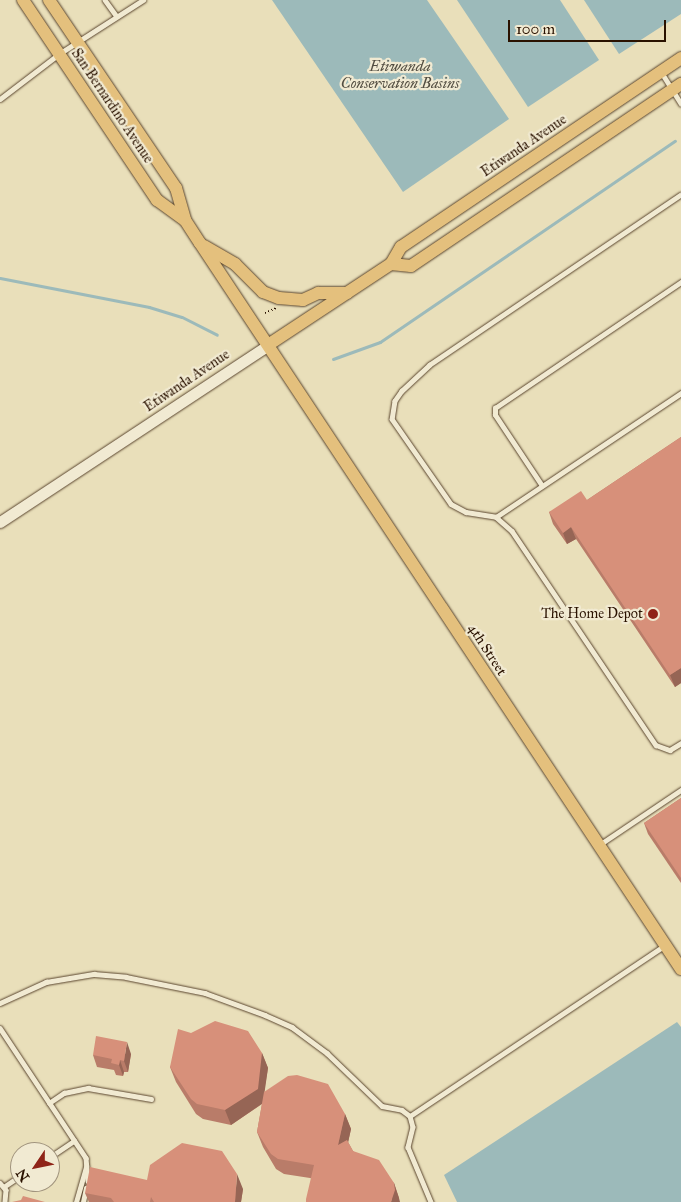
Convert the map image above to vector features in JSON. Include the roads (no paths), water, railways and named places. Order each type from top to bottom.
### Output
[{"type":"main road","name":"San Bernardino Avenue","points":[[23,0],[157,200],[185,220]]},
{"type":"main road","name":"San Bernardino Avenue","points":[[49,0],[176,188],[185,220],[268,345]]},
{"type":"main road","name":"Etiwanda Avenue","points":[[0,522],[391,264],[401,247],[681,58]]},
{"type":"main road","points":[[391,264],[411,266],[676,87]]},
{"type":"main road","points":[[200,243],[236,264],[248,280],[271,295],[303,300],[318,293],[347,293]]},
{"type":"main road","name":"4th Street","points":[[268,345],[681,969]]},
{"type":"lane","points":[[105,0],[116,15]]},
{"type":"lane","points":[[0,99],[59,54],[116,15],[143,0]]},
{"type":"lane","points":[[661,72],[676,87],[681,104]]},
{"type":"lane","points":[[681,196],[430,365],[395,401],[392,419],[451,504],[466,512],[496,517],[512,531],[656,745],[670,750],[681,743]]},
{"type":"lane","points":[[542,486],[495,416],[495,408],[681,282]]},
{"type":"lane","points":[[496,517],[681,393]]},
{"type":"lane","points":[[598,846],[681,790]]},
{"type":"lane","points":[[410,1116],[664,946]]},
{"type":"lane","points":[[0,1003],[46,982],[94,974],[126,977],[205,993],[238,1003],[292,1027],[327,1053],[382,1106],[396,1108],[410,1116],[413,1127],[408,1147],[431,1202]]},
{"type":"lane","points":[[0,1028],[86,1158],[89,1177],[83,1202]]},
{"type":"lane","points":[[49,1103],[64,1093],[88,1088],[151,1099]]},
{"type":"lane","points":[[60,1150],[74,1141]]},
{"type":"lane","points":[[76,1202],[86,1166]]},
{"type":"lane","points":[[0,1183],[5,1186],[7,1194],[5,1202]]},
{"type":"lane","points":[[5,1186],[10,1183]]},
{"type":"water","name":"Etiwanda Conservation Basins","points":[[272,0],[427,0],[509,119],[403,192]]},
{"type":"water","name":"Etiwanda Conservation Basins","points":[[457,0],[560,0],[599,60],[528,107]]},
{"type":"water","points":[[584,0],[681,0],[681,14],[619,54]]},
{"type":"water","points":[[677,1022],[681,1027],[681,1202],[457,1202],[444,1175]]},
{"type":"waterway","points":[[333,359],[380,342],[675,141]]},
{"type":"waterway","points":[[0,278],[149,307],[182,317],[217,335]]},
{"type":"place","name":"The Home Depot","points":[[653,614]]}]
